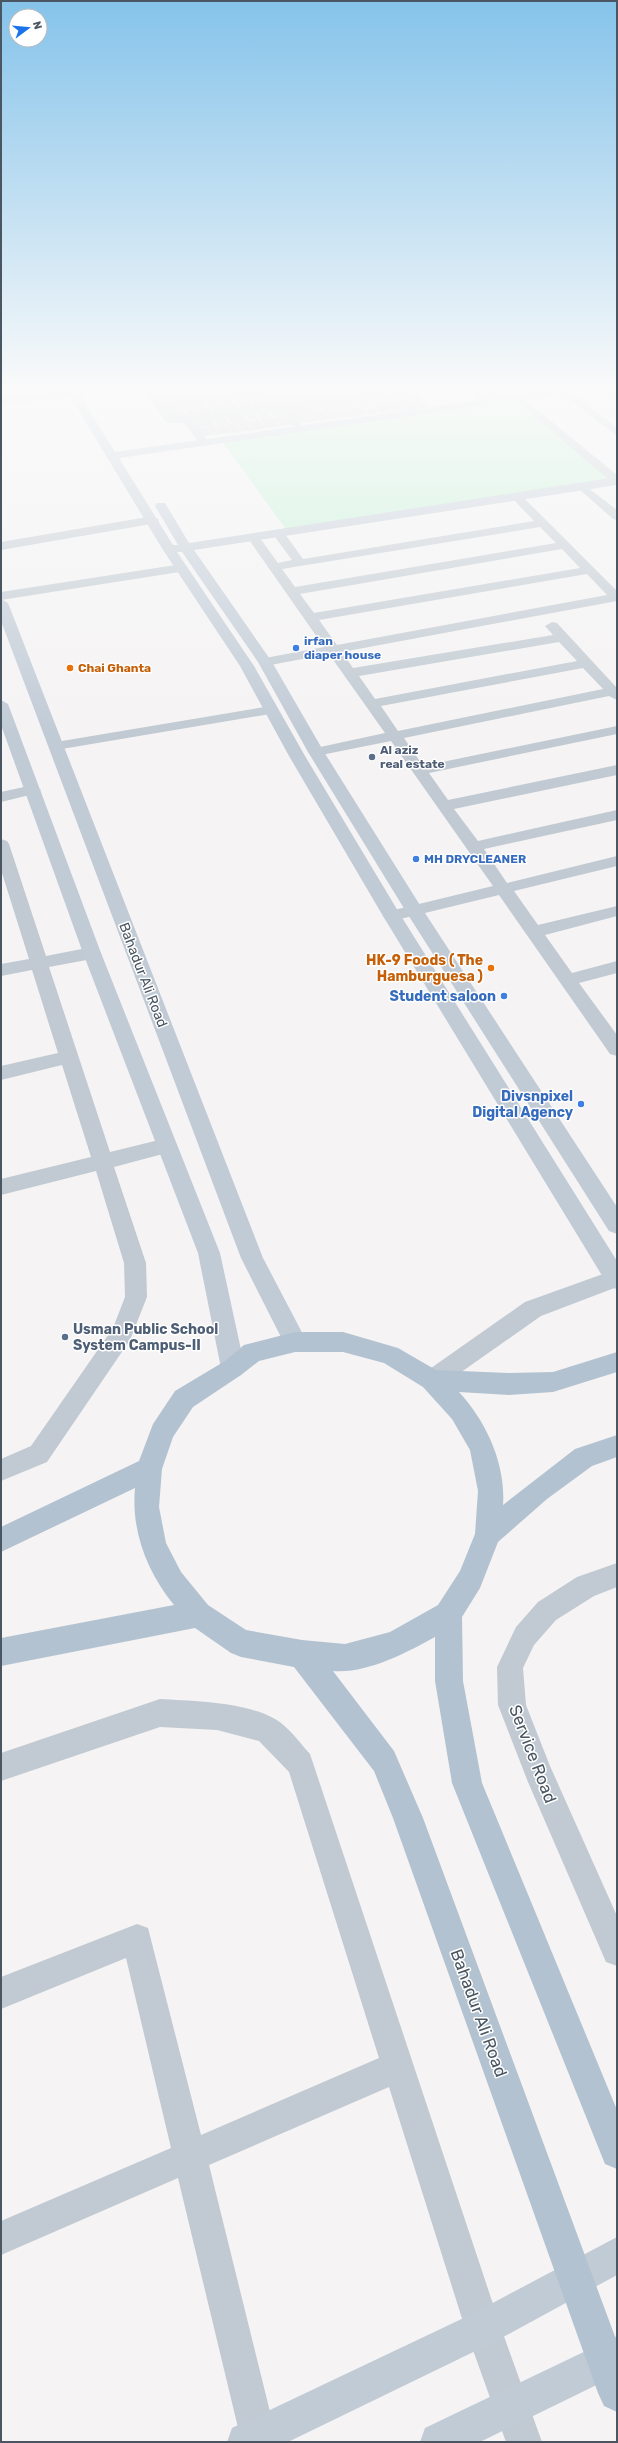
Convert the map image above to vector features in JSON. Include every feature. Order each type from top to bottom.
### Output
[{"type":"main road","points":[[295,1342],[343,1342],[383,1353],[432,1380],[461,1411],[482,1448],[491,1490],[488,1534],[470,1579],[448,1614],[396,1644],[345,1658],[302,1654],[241,1643],[198,1614],[171,1582],[153,1546],[146,1507],[149,1469],[162,1432],[184,1399],[233,1368],[252,1352],[295,1342]]},
{"type":"main road","points":[[432,1380],[509,1384],[553,1382],[617,1362]]},
{"type":"main road","points":[[488,1534],[538,1491],[584,1457],[617,1446]]},
{"type":"main road","points":[[1,1540],[149,1469]]},
{"type":"main road","points":[[1,1652],[198,1614]]},
{"type":"main road","points":[[448,1614],[449,1681],[467,1782],[617,2152]]},
{"type":"main road","name":"Bahadur Ali Road","points":[[302,1654],[384,1761],[408,1818],[576,2276],[613,2369]]},
{"type":"street","points":[[145,505],[169,550],[247,666],[271,710],[392,916],[616,1279],[533,1309],[432,1380]]},
{"type":"street","points":[[155,505],[265,662],[316,752],[414,910],[617,1225]]},
{"type":"street","points":[[169,550],[464,505]]},
{"type":"street","points":[[525,505],[617,597]]},
{"type":"street","points":[[605,505],[616,514]]},
{"type":"street","points":[[1,546],[153,520]]},
{"type":"street","points":[[274,567],[543,523]]},
{"type":"street","points":[[278,533],[300,562]]},
{"type":"street","points":[[253,537],[568,980],[611,1029],[617,1049]]},
{"type":"street","points":[[408,545],[474,623]]},
{"type":"street","points":[[291,592],[565,545]]},
{"type":"street","points":[[1,596],[182,568]]},
{"type":"street","points":[[310,618],[590,570]]},
{"type":"street","points":[[265,662],[331,648],[617,597]]},
{"type":"street","name":"Bahadur Ali Road","points":[[1,603],[252,1258],[295,1342]]},
{"type":"street","points":[[538,611],[615,694]]},
{"type":"street","points":[[349,673],[562,637]]},
{"type":"street","points":[[371,704],[586,663]]},
{"type":"street","points":[[316,752],[615,694]]},
{"type":"street","points":[[1,704],[92,952],[208,1253],[233,1368]]},
{"type":"street","points":[[56,746],[271,710]]},
{"type":"street","points":[[419,771],[617,730]]},
{"type":"street","points":[[444,806],[617,770]]},
{"type":"street","points":[[1,797],[33,790]]},
{"type":"street","points":[[473,847],[617,815]]},
{"type":"street","points":[[1,844],[6,877],[39,961],[135,1263],[136,1296],[122,1333],[39,1454],[1,1470]]},
{"type":"street","points":[[392,916],[617,861]]},
{"type":"street","points":[[534,932],[617,912]]},
{"type":"street","points":[[1,970],[39,961],[92,952]]},
{"type":"street","points":[[568,980],[617,968]]},
{"type":"street","points":[[1,1072],[69,1057]]},
{"type":"street","points":[[1,1187],[167,1146]]},
{"type":"street","name":"Service Road","points":[[617,1575],[586,1586],[547,1611],[525,1636],[510,1668],[512,1705],[538,1772],[617,1951]]},
{"type":"street","points":[[1,1767],[160,1713],[217,1716],[267,1729],[300,1764],[483,2328],[524,2442]]},
{"type":"street","points":[[1,1993],[137,1939],[189,2157],[252,2439],[483,2328],[617,2255]]},
{"type":"street","points":[[1,2238],[399,2066]]},
{"type":"street","points":[[439,2442],[512,2406],[613,2369]]},
{"type":"green space","points":[[268,505],[462,505],[288,532]]},
{"type":"place","name":"irfan diaper house","points":[[296,648]]},
{"type":"place","name":"Chai Ghanta","points":[[70,668]]},
{"type":"place","name":"Al aziz real estate","points":[[372,757]]},
{"type":"place","name":"MH DRYCLEANER","points":[[416,859]]},
{"type":"place","name":"HK-9 Foods ( The Hamburguesa )","points":[[491,968]]},
{"type":"place","name":"Student saloon","points":[[504,996]]},
{"type":"place","name":"Divsnpixel Digital Agency","points":[[581,1104]]},
{"type":"place","name":"Usman Public School System Campus-II","points":[[65,1337]]}]
